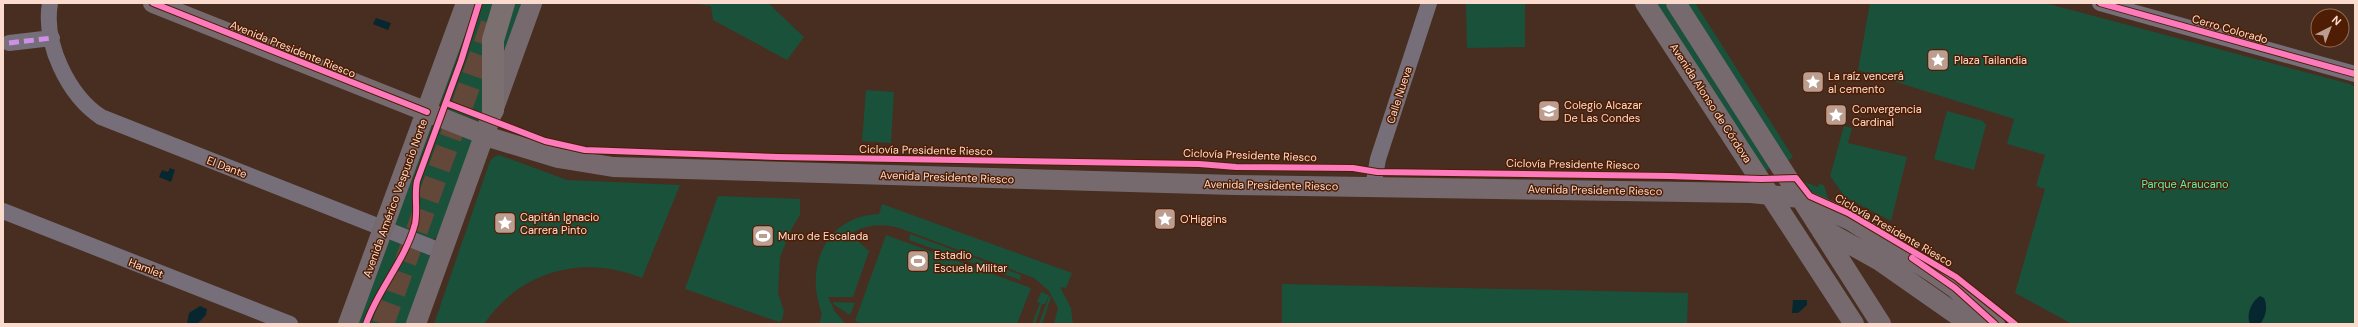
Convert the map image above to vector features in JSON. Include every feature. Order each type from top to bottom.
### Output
[{"type":"highway","points":[[493,110],[493,40],[504,3]]},
{"type":"main road","name":"Avenida Presidente Riesco","points":[[153,3],[484,134],[558,158],[613,167],[1373,187],[1642,191],[1771,195],[1800,198],[1850,220],[1897,248],[1955,288],[1995,324]]},
{"type":"main road","name":"Avenida Américo Vespucio Norte","points":[[348,324],[466,3]]},
{"type":"main road","points":[[416,324],[532,3]]},
{"type":"main road","name":"Avenida Alonso de Córdova","points":[[1645,3],[1854,324]]},
{"type":"main road","points":[[1676,3],[1854,284],[1881,324]]},
{"type":"main road","points":[[1771,195],[1793,212],[1880,261],[1970,324]]},
{"type":"main road","points":[[1854,284],[1855,276],[1863,264],[1880,261]]},
{"type":"street","name":"El Dante","points":[[50,3],[49,18],[52,38],[61,65],[76,94],[88,108],[102,117],[443,252]]},
{"type":"street","name":"Calle Nueva","points":[[1373,187],[1378,159],[1429,3]]},
{"type":"street","name":"Cerro Colorado","points":[[2100,3],[2355,74]]},
{"type":"street","points":[[9,43],[52,38]]},
{"type":"street","name":"Hamlet","points":[[3,211],[290,324]]},
{"type":"green space","points":[[472,3],[497,3],[488,87],[481,120],[478,121],[444,109],[440,104]]},
{"type":"green space","points":[[509,3],[524,3],[502,68],[499,41]]},
{"type":"green space","points":[[690,3],[768,3],[804,37],[787,60],[713,20],[711,6]]},
{"type":"green space","points":[[1466,3],[1525,3],[1525,47],[1467,48]]},
{"type":"green space","points":[[1651,3],[1665,3],[1771,168],[1762,172]]},
{"type":"green space","points":[[1684,3],[1695,3],[1793,157],[1785,163]]},
{"type":"green space","name":"Parque Araucano","points":[[1870,3],[2045,3],[2350,84],[2355,87],[2355,324],[2072,324],[2015,293],[2045,189],[2036,186],[2045,155],[2007,144],[2014,119],[1858,70]]},
{"type":"green space","points":[[866,90],[894,92],[891,143],[862,141]]},
{"type":"green space","points":[[1947,111],[1983,121],[1986,125],[1974,170],[1934,159]]},
{"type":"green space","points":[[432,123],[473,140],[439,236],[432,240],[395,225],[394,219]]},
{"type":"green space","points":[[1844,126],[1852,128],[1848,143],[1907,157],[1891,221],[1845,197],[1830,176]]},
{"type":"green space","points":[[499,155],[567,180],[680,185],[642,278],[620,271],[597,268],[576,268],[554,272],[534,280],[516,291],[499,306],[484,324],[434,324],[490,161]]},
{"type":"green space","points":[[1802,181],[1818,187],[1819,184],[1824,185],[1829,203],[1807,193]]},
{"type":"green space","points":[[718,196],[800,199],[800,215],[792,228],[780,257],[778,293],[784,311],[782,320],[779,322],[685,289]]},
{"type":"green space","points":[[882,204],[1072,273],[1066,288],[1060,287],[1071,308],[1073,324],[1054,324],[1058,308],[1049,291],[1034,278],[902,229],[882,225],[869,226],[850,234],[869,251],[853,297],[828,297],[835,312],[846,324],[819,324],[822,314],[817,297],[816,279],[818,263],[824,248],[832,234],[845,224],[860,217],[879,214]]},
{"type":"green space","points":[[910,234],[1021,275],[1020,280],[909,240]]},
{"type":"green space","name":"Estadio Escuela Militar","points":[[886,235],[1031,288],[1017,324],[863,324],[855,321]]},
{"type":"green space","points":[[392,239],[427,252],[431,259],[408,324],[357,324],[388,241]]},
{"type":"green space","points":[[1282,284],[1688,293],[1687,324],[1282,324]]},
{"type":"green space","points":[[1041,292],[1049,295],[1045,304],[1042,304],[1035,324],[1032,324],[1040,303],[1037,302]]},
{"type":"green space","points":[[1049,296],[1051,297],[1042,324],[1039,324]]},
{"type":"green space","points":[[834,302],[855,303],[850,315],[833,304]]},
{"type":"water","points":[[376,18],[391,23],[388,30],[373,24]]},
{"type":"water","points":[[170,168],[175,170],[171,182],[159,177],[162,170],[168,172]]},
{"type":"water","points":[[2260,296],[2264,298],[2265,301],[2265,315],[2260,324],[2250,324],[2250,309]]},
{"type":"water","points":[[1793,300],[1807,300],[1807,305],[1798,313],[1792,313]]},
{"type":"water","points":[[200,306],[207,309],[206,315],[197,324],[187,324],[189,313]]},
{"type":"tunnel","points":[[383,324],[492,23]]},
{"type":"marked path","points":[[9,43],[52,38]]},
{"type":"cycle path","points":[[153,3],[427,112]]},
{"type":"cycle path","points":[[366,324],[377,299],[411,237],[416,219],[417,181],[461,61],[479,3]]},
{"type":"cycle path","points":[[2100,3],[2355,74]]},
{"type":"cycle path","name":"Ciclovía Presidente Riesco","points":[[446,103],[545,141],[585,150],[777,157],[1199,164],[1236,167],[1353,168],[1377,172],[1669,176],[1761,179],[1796,178],[1810,196],[1848,213],[1956,277],[2015,324]]},
{"type":"cycle path","points":[[1912,258],[1955,288],[1995,324]]},
{"type":"place","name":"Plaza Tailandia","points":[[1938,60]]},
{"type":"place","name":"La raíz vencerá al cemento","points":[[1813,82]]},
{"type":"place","name":"Colegio Alcazar De Las Condes","points":[[1549,111]]},
{"type":"place","name":"Convergencia Cardinal","points":[[1836,115]]},
{"type":"place","name":"O'Higgins","points":[[1165,219]]},
{"type":"place","name":"Capitán Ignacio Carrera Pinto","points":[[505,223]]},
{"type":"place","name":"Muro de Escalada","points":[[763,236]]},
{"type":"place","name":"Estadio Escuela Militar","points":[[918,261]]}]
